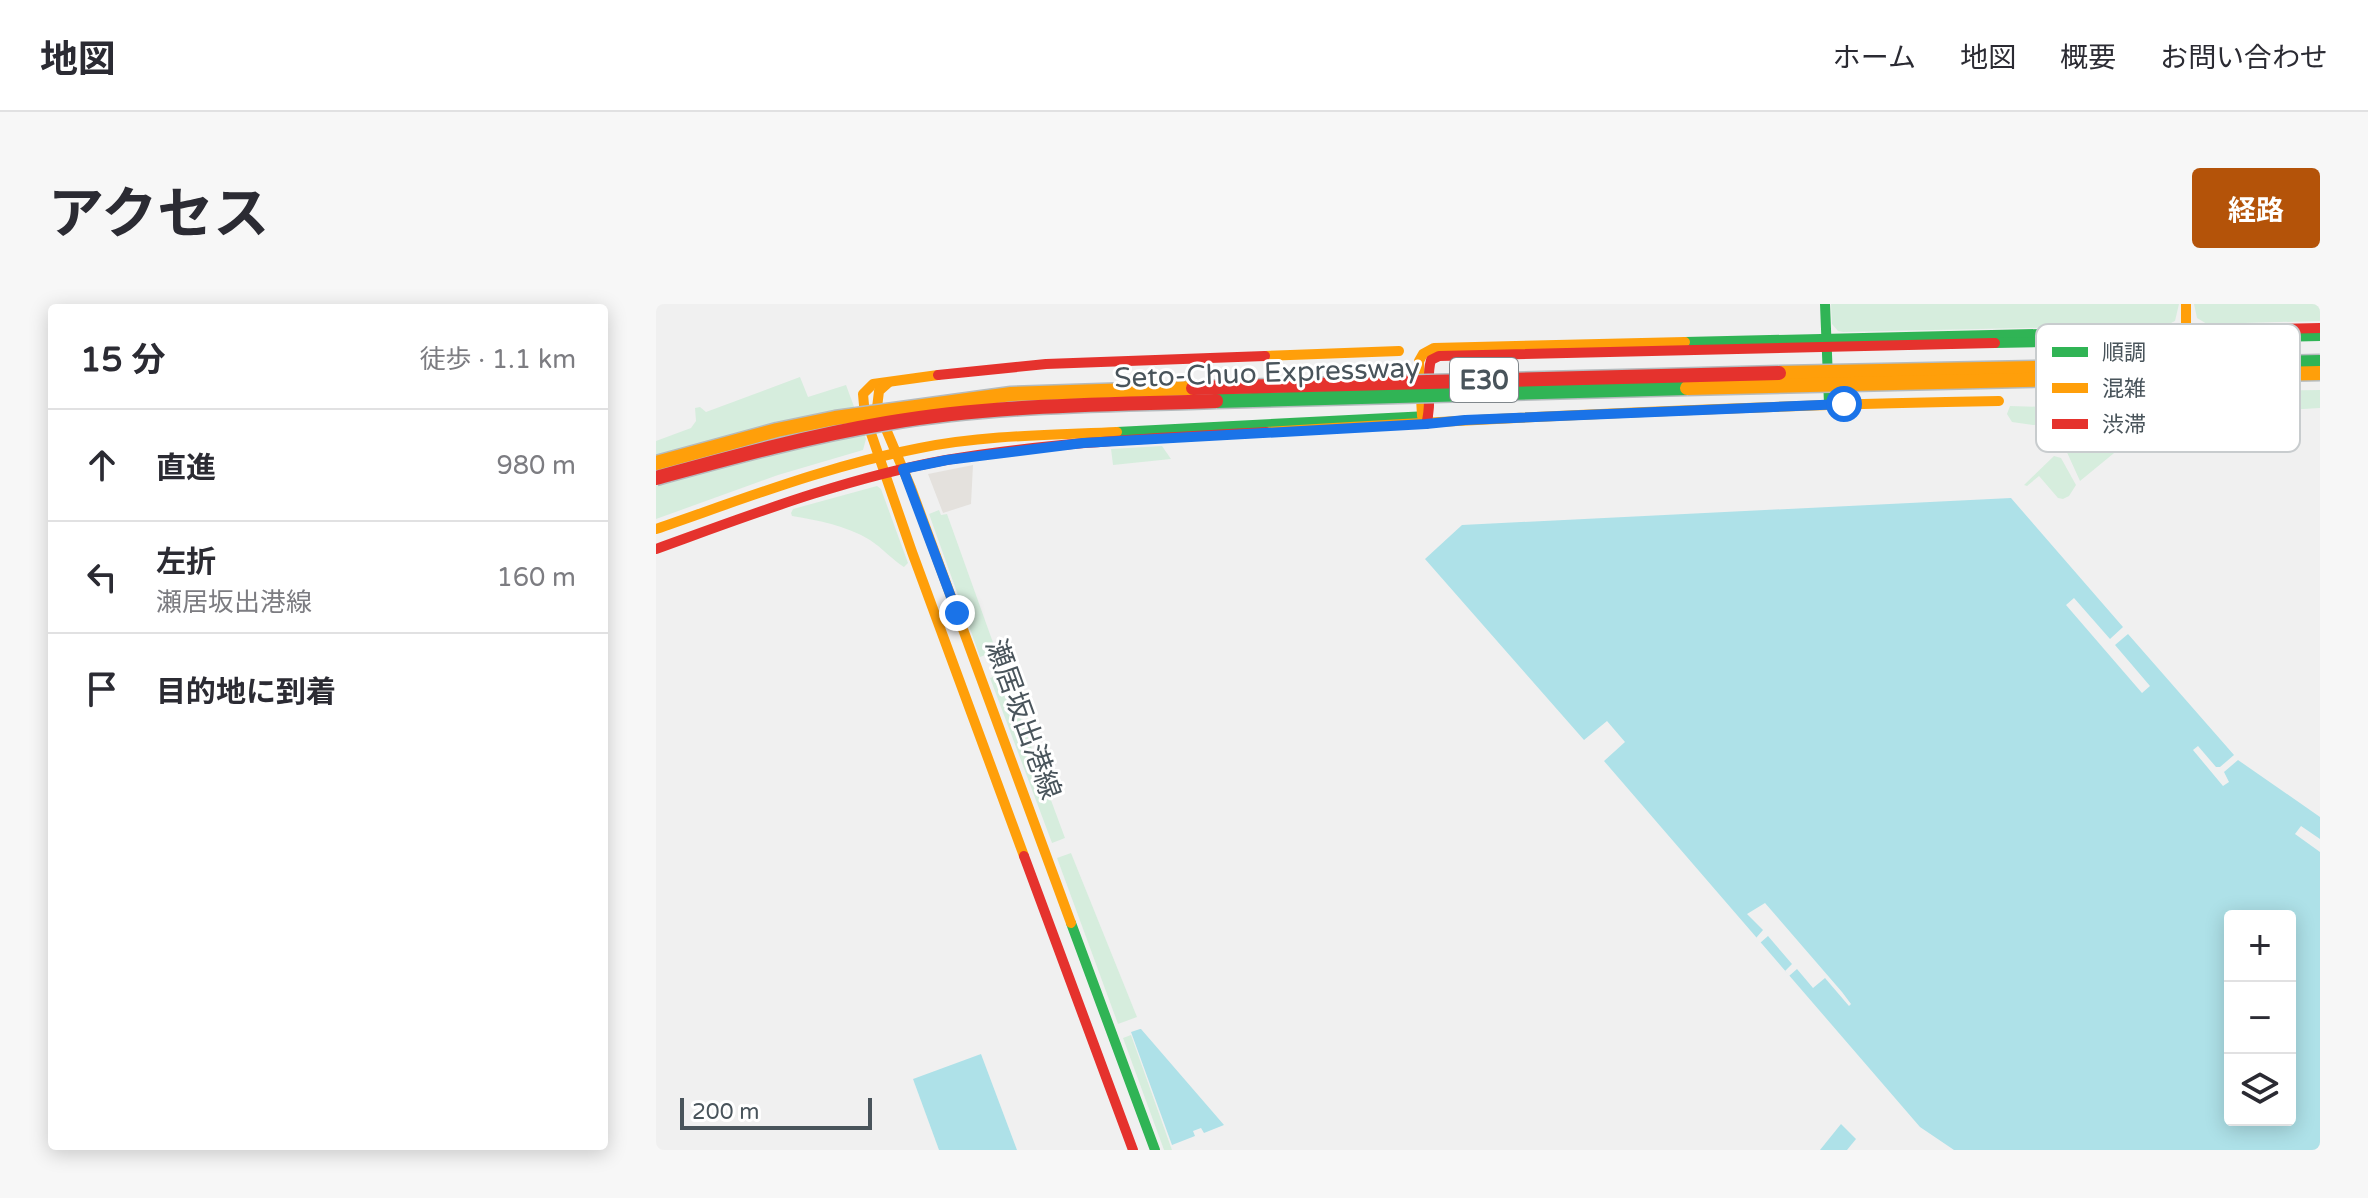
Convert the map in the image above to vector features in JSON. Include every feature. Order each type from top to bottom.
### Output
[{"type":"main road","points":[[1825,304],[1829,404]]},
{"type":"main road","points":[[2300,329],[2320,328]]},
{"type":"main road","points":[[2300,336],[2320,336]]},
{"type":"main road","points":[[1426,419],[1419,361],[1423,354],[1434,348],[2036,340]]},
{"type":"main road","points":[[892,381],[1046,364],[1399,351]]},
{"type":"main road","name":"Seto-Chuo Expressway","points":[[2300,362],[2320,362]]},
{"type":"main road","name":"Seto-Chuo Expressway","points":[[656,463],[777,430],[835,418],[1011,394],[1220,386],[2036,368]]},
{"type":"main road","name":"Seto-Chuo Expressway","points":[[2300,373],[2320,373]]},
{"type":"main road","name":"Seto-Chuo Expressway","points":[[656,478],[782,443],[838,432],[952,414],[1044,406],[1362,395],[2036,380]]},
{"type":"main road","name":"瀬居坂出港線","points":[[892,381],[882,387],[876,402],[1155,1150]]},
{"type":"main road","name":"瀬居坂出港線","points":[[892,381],[869,386],[862,399],[865,416],[912,552],[1133,1150]]},
{"type":"main road","points":[[656,529],[770,488],[880,457],[945,444],[1000,438],[1829,404],[1999,401]]},
{"type":"main road","points":[[656,549],[775,506],[903,469],[947,460],[1083,443],[1426,419]]},
{"type":"green space","points":[[1831,304],[2179,304],[2175,321],[2169,324],[2036,324],[2036,328],[1843,332],[1832,324]]},
{"type":"green space","points":[[2194,304],[2320,304],[2320,321],[2207,324],[2197,318]]},
{"type":"green space","points":[[800,377],[808,397],[846,385],[866,439],[863,450],[778,475],[656,519],[656,441],[691,428],[696,421],[695,408],[700,407],[706,412]]},
{"type":"green space","points":[[2300,390],[2320,390],[2320,408],[2300,409]]},
{"type":"green space","points":[[2010,406],[2036,407],[2036,425],[2012,422],[2007,414]]},
{"type":"green space","points":[[1162,446],[1171,459],[1113,465],[1111,449]]},
{"type":"green space","points":[[2067,452],[2115,452],[2080,481]]},
{"type":"green space","points":[[2054,456],[2061,458],[2076,485],[2063,499],[2058,498],[2039,476],[2027,486],[2024,485]]},
{"type":"green space","points":[[877,486],[881,489],[908,563],[904,567],[861,535],[832,524],[792,516],[791,513],[793,509]]},
{"type":"green space","points":[[939,510],[941,515],[947,514],[996,651],[980,657],[929,514]]},
{"type":"green space","points":[[1004,673],[1065,838],[1052,843],[990,678]]},
{"type":"green space","points":[[1071,853],[1137,1017],[1118,1024],[1057,858]]},
{"type":"green space","points":[[1131,1035],[1172,1150],[1164,1150],[1123,1038]]},
{"type":"sand","points":[[973,465],[971,504],[943,513],[928,474]]},
{"type":"water","points":[[2011,498],[2123,627],[2110,639],[2074,598],[2066,605],[2142,693],[2150,686],[2115,645],[2128,634],[2234,755],[2216,767],[2198,746],[2193,750],[2223,786],[2229,782],[2224,772],[2238,760],[2320,817],[2320,839],[2301,826],[2295,834],[2320,852],[2320,1150],[1954,1150],[1920,1127],[1604,761],[1625,742],[1607,721],[1584,740],[1425,559],[1462,525]]},
{"type":"water","points":[[1141,1029],[1224,1125],[1204,1133],[1201,1128],[1193,1131],[1195,1136],[1172,1145],[1131,1032]]},
{"type":"water","points":[[981,1054],[1017,1150],[939,1150],[913,1079]]},
{"type":"water","points":[[1841,1124],[1856,1139],[1847,1150],[1820,1150]]},
{"type":"pier","points":[[1765,903],[1842,992],[1851,1004],[1849,1006],[1825,978],[1813,988],[1797,969],[1789,976],[1785,971],[1792,964],[1768,936],[1760,943],[1756,938],[1763,930],[1747,914]]},
{"type":"railway","points":[[2300,369],[2320,369]]},
{"type":"railway","points":[[656,472],[774,440],[833,428],[1014,403],[1136,396],[2036,375]]},
{"type":"traffic: fast","points":[[1825,304],[1829,404]]},
{"type":"traffic: fast","points":[[1685,342],[2036,334]]},
{"type":"traffic: fast","points":[[2300,336],[2320,336]]},
{"type":"traffic: fast","points":[[1995,343],[2036,342]]},
{"type":"traffic: fast","points":[[2300,362],[2320,362]]},
{"type":"traffic: fast","points":[[1216,401],[1687,388]]},
{"type":"traffic: fast","points":[[1117,432],[1428,416]]},
{"type":"traffic: fast","points":[[1071,923],[1155,1150]]},
{"type":"traffic: slow","points":[[2186,304],[2186,324]]},
{"type":"traffic: slow","points":[[1426,424],[1422,416],[1419,361],[1423,354],[1434,348],[1685,342]]},
{"type":"traffic: slow","points":[[1265,356],[1399,351]]},
{"type":"traffic: slow","points":[[1779,373],[2036,368]]},
{"type":"traffic: slow","points":[[2300,373],[2320,373]]},
{"type":"traffic: slow","points":[[938,375],[873,384],[863,394],[865,416],[1024,856]]},
{"type":"traffic: slow","points":[[1687,388],[2036,380]]},
{"type":"traffic: slow","points":[[888,383],[879,391],[877,408],[911,488],[1071,923]]},
{"type":"traffic: slow","points":[[656,463],[777,430],[835,418],[1011,394],[1193,388]]},
{"type":"traffic: slow","points":[[1266,432],[1632,412],[1999,401]]},
{"type":"traffic: slow","points":[[656,529],[820,473],[886,455],[993,438],[1117,432]]},
{"type":"traffic: jam","points":[[2300,328],[2320,328]]},
{"type":"traffic: jam","points":[[1426,424],[1429,368],[1431,360],[1439,356],[1995,343]]},
{"type":"traffic: jam","points":[[938,375],[1046,364],[1265,356]]},
{"type":"traffic: jam","points":[[1193,388],[1779,373]]},
{"type":"traffic: jam","points":[[656,478],[800,441],[928,417],[1052,406],[1216,401]]},
{"type":"traffic: jam","points":[[656,549],[835,487],[946,460],[1065,445],[1266,432]]},
{"type":"traffic: jam","points":[[1024,856],[1133,1150]]},
{"type":"route","points":[[957,613],[903,469],[947,460],[1123,440],[1465,420],[1844,404]]}]
